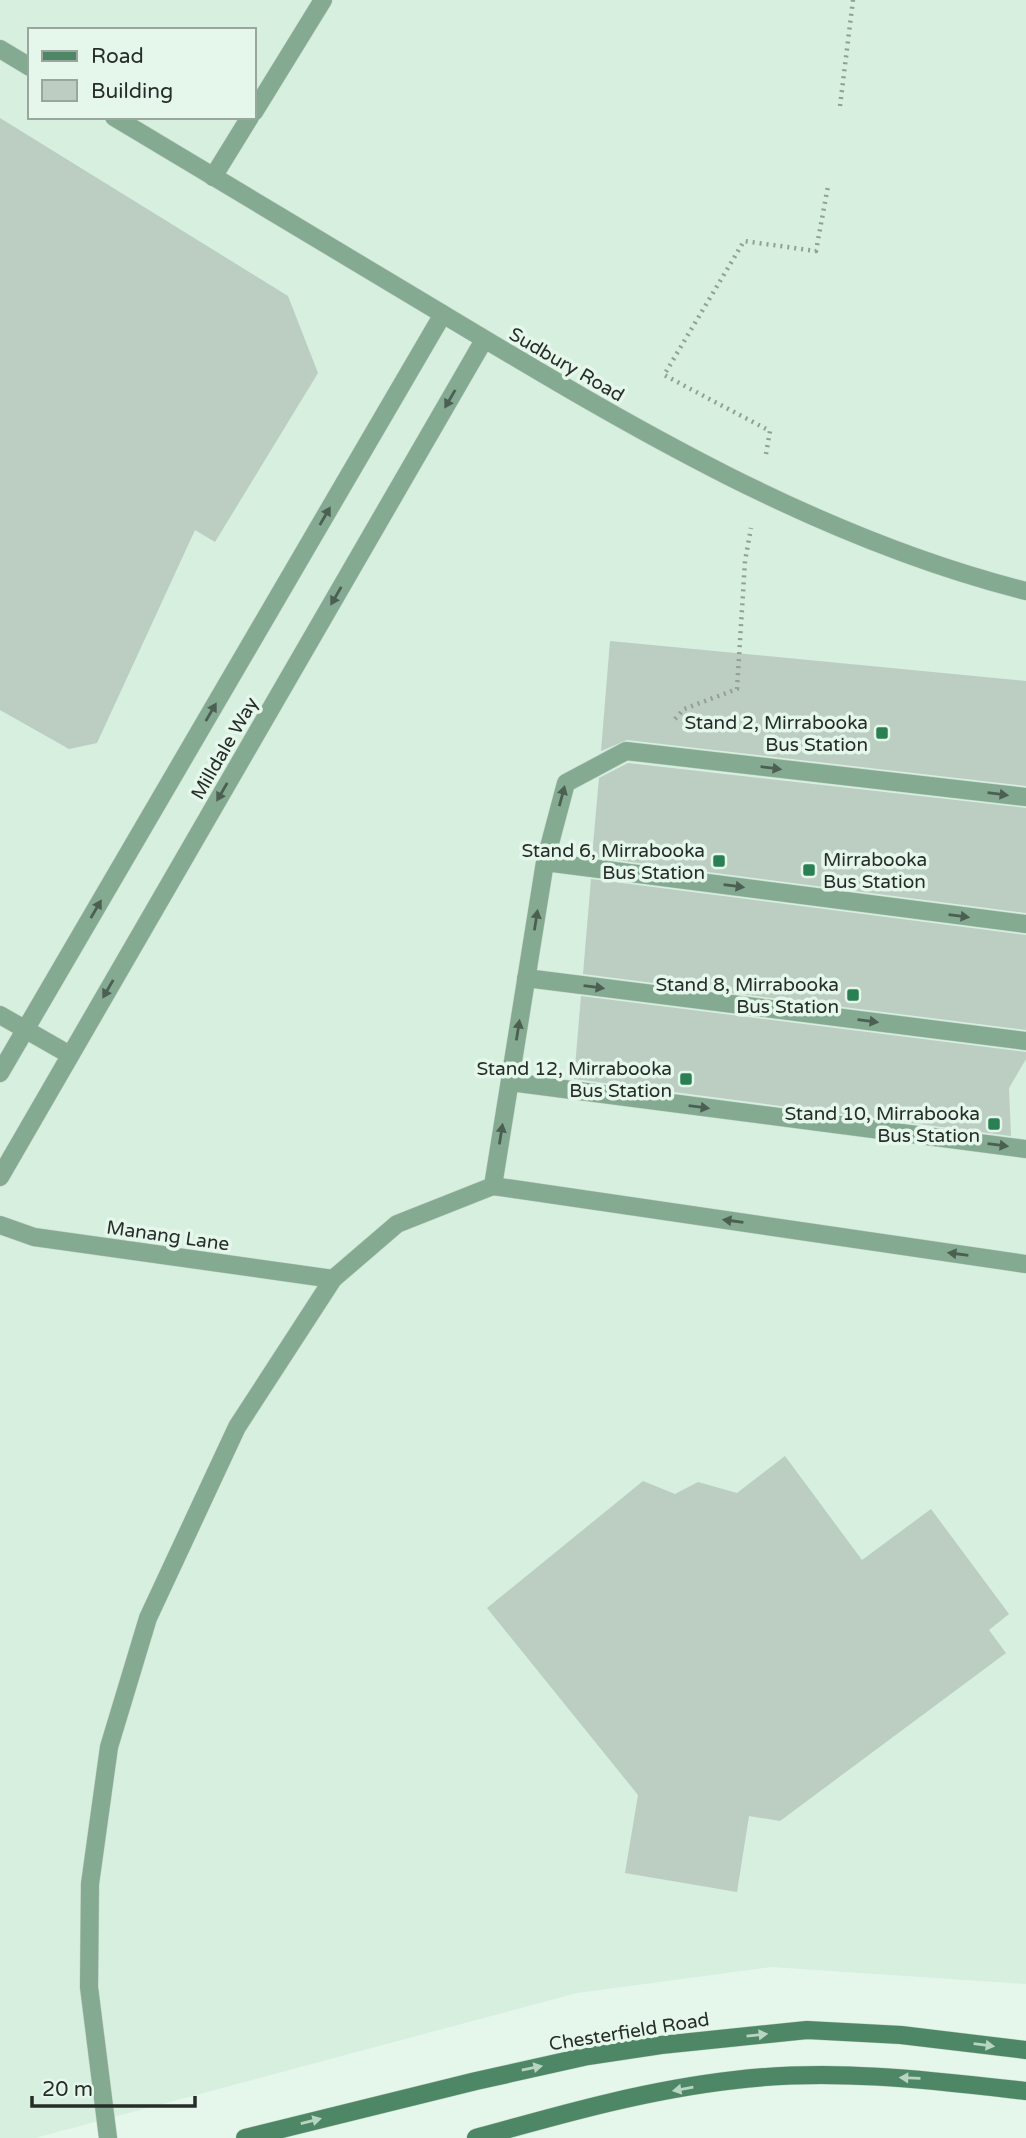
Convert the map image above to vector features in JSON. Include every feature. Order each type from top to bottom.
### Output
[{"type":"street","points":[[256,109],[323,0]]},
{"type":"street","points":[[0,49],[28,65]]},
{"type":"street","name":"Sudbury Road","points":[[117,119],[484,340],[667,446],[820,521],[987,581],[1026,591]]},
{"type":"street","points":[[214,177],[249,119]]},
{"type":"street","name":"Milldale Way","points":[[0,1073],[443,314]]},
{"type":"street","name":"Milldale Way","points":[[0,1177],[484,340]]},
{"type":"street","points":[[493,1186],[545,862],[566,783],[626,751],[1026,797]]},
{"type":"street","points":[[545,862],[1026,924]]},
{"type":"street","points":[[526,978],[1026,1041]]},
{"type":"street","points":[[0,1014],[70,1055]]},
{"type":"street","points":[[510,1082],[1026,1149]]},
{"type":"street","points":[[108,2138],[89,1987],[90,1884],[109,1747],[148,1618],[237,1427],[333,1279],[397,1224],[493,1186],[1026,1264]]},
{"type":"street","name":"Manang Lane","points":[[0,1225],[34,1237],[333,1279]]},
{"type":"street","name":"Chesterfield Road","points":[[245,2138],[476,2081],[588,2056],[661,2045],[807,2030],[901,2035],[1026,2050]]},
{"type":"street","points":[[476,2138],[604,2102],[736,2080],[818,2075],[908,2078],[1026,2091]]},
{"type":"path","points":[[840,106],[853,0]]},
{"type":"shaded area","points":[[0,0],[1026,0],[1026,1984],[771,1967],[577,1993],[35,2138],[0,2138]]},
{"type":"building","points":[[0,118],[288,296],[318,373],[215,542],[195,530],[97,743],[69,749],[0,710]]},
{"type":"building","points":[[610,641],[1026,681],[1026,786],[627,740],[601,751]]},
{"type":"building","points":[[628,763],[1026,808],[1026,913],[592,857],[599,778]]},
{"type":"building","points":[[591,879],[1026,935],[1026,1030],[583,974]]},
{"type":"building","points":[[581,996],[1026,1052],[1026,1059],[1009,1088],[1011,1136],[574,1079]]},
{"type":"building","points":[[785,1456],[862,1560],[931,1509],[1009,1614],[989,1630],[1006,1653],[780,1821],[749,1816],[737,1892],[625,1873],[638,1795],[487,1608],[643,1481],[675,1494],[698,1482],[737,1493]]},
{"type":"place","name":"Stand 2, Mirrabooka Bus Station","points":[[882,733]]},
{"type":"place","name":"Stand 6, Mirrabooka Bus Station","points":[[719,861]]},
{"type":"place","name":"Mirrabooka Bus Station","points":[[809,870]]},
{"type":"place","name":"Stand 8, Mirrabooka Bus Station","points":[[853,995]]},
{"type":"place","name":"Stand 12, Mirrabooka Bus Station","points":[[686,1079]]},
{"type":"place","name":"Stand 10, Mirrabooka Bus Station","points":[[994,1124]]}]
